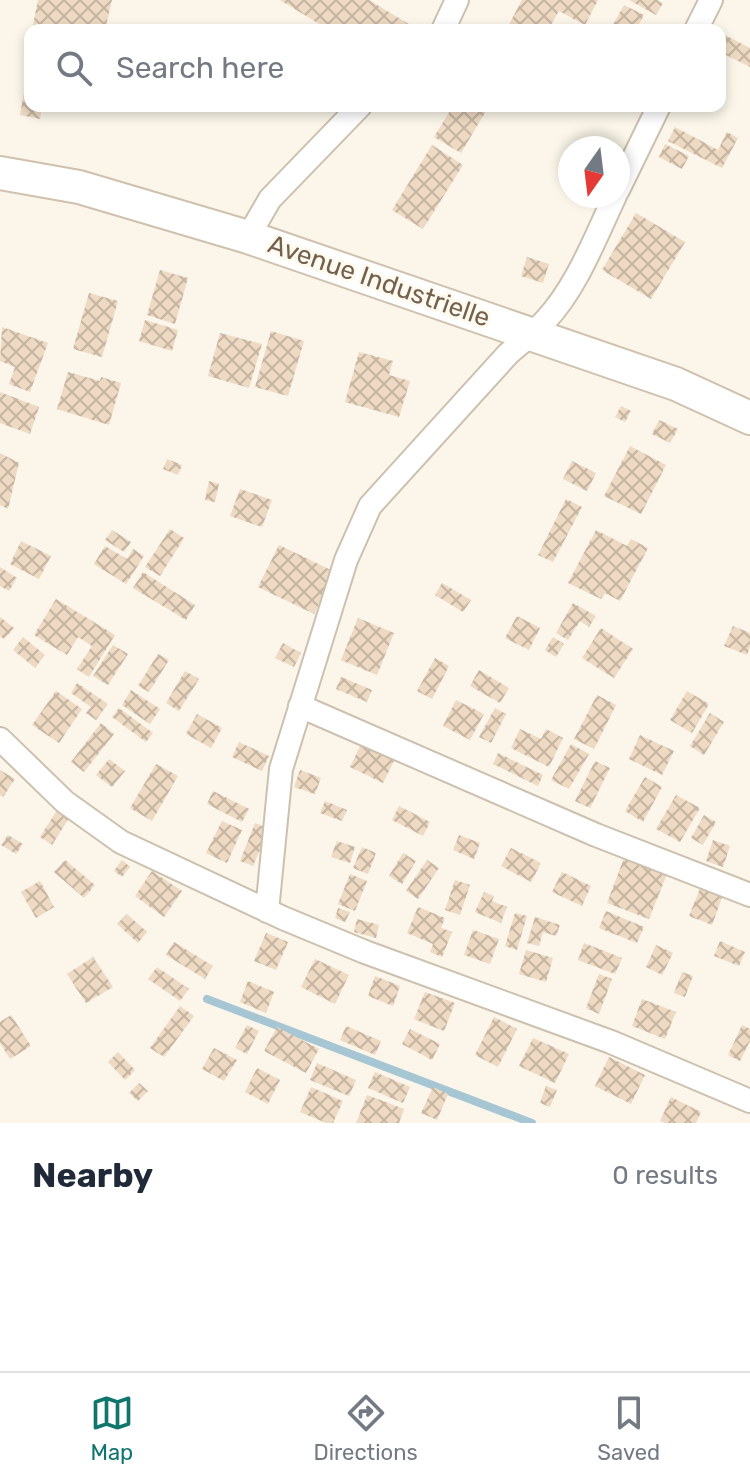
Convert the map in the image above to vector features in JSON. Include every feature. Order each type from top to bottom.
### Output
[{"type":"street","points":[[446,24],[457,0]]},
{"type":"street","points":[[699,24],[711,0]]},
{"type":"street","points":[[248,237],[270,199],[354,112]]},
{"type":"street","points":[[630,165],[656,112]]},
{"type":"street","name":"Avenue Industrielle","points":[[0,173],[79,187],[248,237],[676,384],[750,418]]},
{"type":"street","points":[[267,911],[281,769],[346,560],[370,506],[508,354],[557,307],[609,208]]},
{"type":"street","points":[[300,706],[596,835],[750,895]]},
{"type":"street","points":[[0,739],[65,802],[121,842],[267,911],[365,952],[611,1042],[750,1101]]},
{"type":"building","points":[[38,0],[112,0],[106,24],[33,24]]},
{"type":"building","points":[[280,0],[369,0],[409,24],[319,24]]},
{"type":"building","points":[[522,0],[598,0],[586,24],[559,11],[551,24],[509,24]]},
{"type":"building","points":[[629,0],[657,0],[663,3],[656,15]]},
{"type":"building","points":[[624,5],[644,15],[639,24],[613,24]]},
{"type":"building","points":[[726,36],[750,48],[750,67],[726,55]]},
{"type":"building","points":[[24,93],[24,112],[41,112],[40,119],[20,115]]},
{"type":"building","points":[[449,112],[485,112],[461,153],[434,137]]},
{"type":"building","points":[[675,127],[718,150],[727,132],[738,138],[722,168],[668,141]]},
{"type":"building","points":[[665,144],[689,156],[682,169],[659,157]]},
{"type":"building","points":[[432,145],[463,165],[423,229],[392,210]]},
{"type":"building","points":[[636,213],[685,242],[651,299],[602,270]]},
{"type":"building","points":[[527,257],[549,264],[543,283],[521,276]]},
{"type":"building","points":[[160,270],[188,278],[175,324],[147,315]]},
{"type":"building","points":[[89,293],[118,301],[102,357],[73,349]]},
{"type":"building","points":[[145,320],[178,330],[172,351],[139,341]]},
{"type":"building","points":[[2,327],[48,343],[30,392],[9,384],[15,367],[0,361]]},
{"type":"building","points":[[271,331],[304,341],[288,396],[255,387]]},
{"type":"building","points":[[220,333],[262,344],[249,388],[208,376]]},
{"type":"building","points":[[359,352],[393,361],[389,375],[410,381],[399,417],[345,402]]},
{"type":"building","points":[[68,372],[121,383],[109,425],[57,409]]},
{"type":"building","points":[[0,392],[39,407],[30,434],[0,423]]},
{"type":"building","points":[[621,406],[631,411],[625,422],[615,417]]},
{"type":"building","points":[[659,420],[678,429],[670,443],[652,434]]},
{"type":"building","points":[[630,446],[666,465],[641,514],[604,496]]},
{"type":"building","points":[[0,453],[19,463],[8,509],[0,505]]},
{"type":"building","points":[[167,459],[182,465],[178,475],[163,469]]},
{"type":"building","points":[[572,461],[596,473],[587,491],[563,479]]},
{"type":"building","points":[[209,481],[219,484],[215,502],[205,500]]},
{"type":"building","points":[[240,489],[272,500],[262,527],[230,516]]},
{"type":"building","points":[[566,499],[582,507],[553,562],[538,555]]},
{"type":"building","points":[[170,529],[184,538],[160,576],[145,567]]},
{"type":"building","points":[[112,530],[131,542],[124,552],[105,540]]},
{"type":"building","points":[[596,530],[627,546],[631,539],[648,548],[620,601],[605,593],[601,599],[568,583]]},
{"type":"building","points":[[21,541],[51,556],[39,579],[10,564]]},
{"type":"building","points":[[279,545],[335,572],[314,614],[258,587]]},
{"type":"building","points":[[105,546],[127,559],[133,549],[144,556],[126,584],[94,564]]},
{"type":"building","points":[[0,567],[17,578],[9,591],[0,586]]},
{"type":"building","points":[[143,572],[195,605],[186,620],[133,588]]},
{"type":"building","points":[[442,583],[471,600],[463,612],[435,595]]},
{"type":"building","points":[[56,599],[115,635],[89,677],[77,669],[92,646],[78,637],[67,655],[34,635]]},
{"type":"building","points":[[573,603],[596,616],[589,627],[580,621],[568,640],[556,633]]},
{"type":"building","points":[[517,616],[540,628],[529,650],[505,638]]},
{"type":"building","points":[[0,617],[14,628],[4,639],[0,636]]},
{"type":"building","points":[[358,618],[394,633],[377,675],[341,660]]},
{"type":"building","points":[[733,626],[750,633],[747,655],[724,646]]},
{"type":"building","points":[[601,628],[633,649],[614,678],[582,658]]},
{"type":"building","points":[[23,637],[45,655],[35,668],[13,650]]},
{"type":"building","points":[[553,637],[564,644],[556,657],[545,650]]},
{"type":"building","points":[[283,643],[301,653],[294,667],[275,658]]},
{"type":"building","points":[[113,645],[128,654],[108,685],[93,676]]},
{"type":"building","points":[[158,654],[169,660],[149,692],[138,686]]},
{"type":"building","points":[[435,658],[449,666],[432,699],[417,691]]},
{"type":"building","points":[[479,670],[509,688],[500,703],[470,686]]},
{"type":"building","points":[[185,671],[199,679],[179,711],[166,703]]},
{"type":"building","points":[[341,677],[372,690],[367,702],[336,689]]},
{"type":"building","points":[[77,683],[108,704],[96,720],[86,713],[91,707],[71,693]]},
{"type":"building","points":[[131,690],[160,709],[150,724],[122,705]]},
{"type":"building","points":[[56,691],[82,709],[59,743],[32,725]]},
{"type":"building","points":[[687,691],[709,704],[692,733],[670,720]]},
{"type":"building","points":[[597,695],[616,705],[594,749],[574,739]]},
{"type":"building","points":[[456,700],[484,714],[470,740],[443,726]]},
{"type":"building","points":[[119,708],[153,733],[146,742],[112,717]]},
{"type":"building","points":[[495,708],[506,714],[491,743],[479,737]]},
{"type":"building","points":[[710,713],[724,722],[704,755],[690,746]]},
{"type":"building","points":[[197,714],[222,728],[211,748],[186,734]]},
{"type":"building","points":[[101,723],[114,734],[84,772],[71,762]]},
{"type":"building","points":[[520,729],[541,739],[546,729],[563,738],[549,767],[511,748]]},
{"type":"building","points":[[640,735],[674,751],[662,775],[629,759]]},
{"type":"building","points":[[239,742],[269,756],[262,771],[232,757]]},
{"type":"building","points":[[361,744],[394,761],[383,783],[350,767]]},
{"type":"building","points":[[571,744],[589,754],[569,789],[551,780]]},
{"type":"building","points":[[498,753],[543,775],[538,786],[493,764]]},
{"type":"building","points":[[109,759],[125,771],[112,787],[96,775]]},
{"type":"building","points":[[595,761],[610,768],[590,808],[575,801]]},
{"type":"building","points":[[156,764],[178,776],[152,821],[130,808]]},
{"type":"building","points":[[0,770],[15,779],[3,797],[0,795]]},
{"type":"building","points":[[300,770],[321,778],[315,794],[294,787]]},
{"type":"building","points":[[645,777],[662,787],[643,822],[625,811]]},
{"type":"building","points":[[213,791],[249,809],[242,822],[207,804]]},
{"type":"building","points":[[676,795],[700,808],[680,842],[656,829]]},
{"type":"building","points":[[325,801],[347,810],[342,821],[320,813]]},
{"type":"building","points":[[399,806],[430,822],[423,836],[392,820]]},
{"type":"building","points":[[59,807],[71,815],[52,845],[40,837]]},
{"type":"building","points":[[704,815],[716,822],[703,845],[691,838]]},
{"type":"building","points":[[222,821],[242,830],[227,863],[206,853]]},
{"type":"building","points":[[255,823],[269,829],[253,866],[240,861]]},
{"type":"building","points":[[8,835],[23,844],[16,854],[1,845]]},
{"type":"building","points":[[459,835],[480,843],[474,859],[453,850]]},
{"type":"building","points":[[713,840],[730,846],[723,867],[706,861]]},
{"type":"building","points":[[337,841],[355,847],[350,863],[331,857]]},
{"type":"building","points":[[362,847],[376,853],[368,874],[353,868]]},
{"type":"building","points":[[511,848],[541,863],[531,882],[501,866]]},
{"type":"building","points":[[403,853],[416,861],[402,884],[389,876]]},
{"type":"building","points":[[624,858],[667,874],[649,919],[607,903]]},
{"type":"building","points":[[65,860],[95,885],[84,898],[54,872]]},
{"type":"building","points":[[122,860],[130,867],[122,877],[114,871]]},
{"type":"building","points":[[427,860],[439,868],[418,899],[406,891]]},
{"type":"building","points":[[152,871],[182,891],[164,917],[135,896]]},
{"type":"building","points":[[562,872],[591,886],[582,906],[552,892]]},
{"type":"building","points":[[350,874],[367,881],[355,911],[338,904]]},
{"type":"building","points":[[455,880],[470,885],[460,915],[445,910]]},
{"type":"building","points":[[40,881],[54,907],[36,918],[21,892]]},
{"type":"building","points":[[701,886],[723,895],[712,925],[689,916]]},
{"type":"building","points":[[484,892],[494,896],[492,901],[507,907],[501,923],[475,912]]},
{"type":"building","points":[[418,907],[445,918],[441,928],[452,932],[442,957],[430,952],[433,944],[407,933]]},
{"type":"building","points":[[338,908],[350,912],[345,922],[335,918]]},
{"type":"building","points":[[606,911],[644,927],[637,943],[599,928]]},
{"type":"building","points":[[515,913],[527,916],[517,950],[505,946]]},
{"type":"building","points":[[127,914],[147,932],[138,943],[117,924]]},
{"type":"building","points":[[535,917],[560,925],[556,936],[543,932],[539,946],[527,943]]},
{"type":"building","points":[[357,919],[379,925],[376,938],[354,932]]},
{"type":"building","points":[[473,930],[499,939],[490,964],[464,955]]},
{"type":"building","points":[[266,933],[288,942],[276,970],[254,961]]},
{"type":"building","points":[[720,941],[745,952],[739,966],[714,956]]},
{"type":"building","points":[[174,942],[213,966],[205,979],[166,955]]},
{"type":"building","points":[[584,943],[622,958],[615,974],[578,960]]},
{"type":"building","points":[[656,945],[673,953],[662,975],[646,967]]},
{"type":"building","points":[[526,950],[553,958],[546,982],[519,974]]},
{"type":"building","points":[[93,957],[113,987],[86,1003],[67,974]]},
{"type":"building","points":[[315,959],[349,975],[335,1004],[301,987]]},
{"type":"building","points":[[157,967],[189,989],[180,1001],[148,979]]},
{"type":"building","points":[[682,972],[693,976],[685,997],[674,993]]},
{"type":"building","points":[[599,974],[612,979],[599,1014],[586,1008]]},
{"type":"building","points":[[375,976],[400,986],[393,1006],[368,996]]},
{"type":"building","points":[[248,981],[274,992],[266,1013],[240,1002]]},
{"type":"building","points":[[425,992],[455,1003],[444,1031],[414,1019]]},
{"type":"building","points":[[642,999],[676,1012],[665,1039],[632,1026]]},
{"type":"building","points":[[180,1006],[194,1016],[164,1057],[150,1048]]},
{"type":"building","points":[[11,1015],[31,1046],[10,1059],[0,1043],[0,1022]]},
{"type":"building","points":[[494,1017],[517,1029],[498,1067],[475,1055]]},
{"type":"building","points":[[247,1025],[259,1031],[247,1054],[235,1048]]},
{"type":"building","points":[[742,1025],[750,1029],[750,1041],[740,1061],[728,1055]]},
{"type":"building","points":[[346,1026],[381,1041],[375,1055],[340,1040]]},
{"type":"building","points":[[277,1027],[319,1049],[306,1073],[264,1051]]},
{"type":"building","points":[[410,1029],[440,1044],[432,1060],[402,1044]]},
{"type":"building","points":[[533,1038],[569,1054],[555,1083],[519,1066]]},
{"type":"building","points":[[214,1048],[237,1060],[224,1081],[202,1069]]},
{"type":"building","points":[[118,1052],[135,1070],[125,1080],[108,1062]]},
{"type":"building","points":[[609,1057],[645,1075],[631,1104],[595,1086]]},
{"type":"building","points":[[317,1063],[356,1080],[349,1096],[310,1080]]},
{"type":"building","points":[[257,1068],[280,1080],[268,1104],[245,1092]]},
{"type":"building","points":[[375,1072],[410,1087],[403,1103],[368,1088]]},
{"type":"building","points":[[139,1083],[148,1091],[138,1101],[129,1093]]},
{"type":"building","points":[[546,1086],[557,1090],[550,1107],[540,1103]]},
{"type":"building","points":[[311,1087],[343,1101],[333,1123],[300,1112]]},
{"type":"building","points":[[433,1087],[448,1094],[437,1120],[421,1113]]},
{"type":"building","points":[[367,1095],[404,1109],[399,1123],[356,1123]]},
{"type":"building","points":[[671,1097],[701,1112],[696,1123],[660,1121]]},
{"type":"waterway","points":[[207,999],[532,1123]]}]
